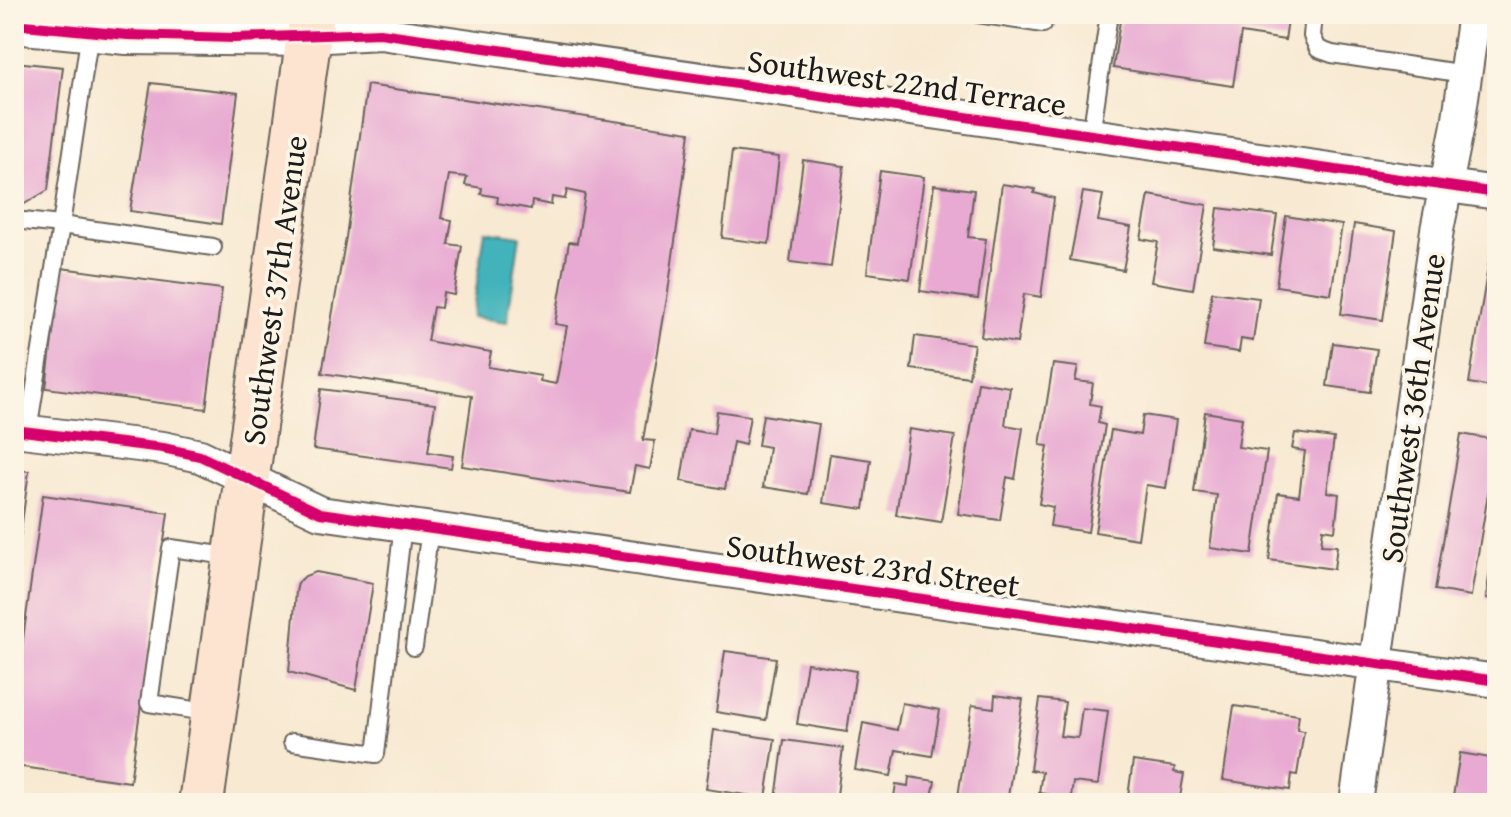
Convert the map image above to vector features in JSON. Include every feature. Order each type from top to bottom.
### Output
[{"type":"main road","name":"Southwest 37th Avenue","points":[[201,803],[310,26]]},
{"type":"street","name":"Southwest 36th Avenue","points":[[1356,803],[1445,186],[1474,14]]},
{"type":"street","points":[[16,20],[90,32],[235,38],[310,26]]},
{"type":"street","name":"Southwest 22nd Terrace","points":[[310,26],[380,33],[1497,193]]},
{"type":"street","name":"Southwest 23rd Street","points":[[21,430],[200,456],[320,513],[1497,681]]},
{"type":"lane","points":[[978,14],[1043,24],[1044,14]]},
{"type":"lane","points":[[1091,135],[1109,14]]},
{"type":"lane","points":[[1314,14],[1312,36],[1318,49],[1332,54],[1465,74]]},
{"type":"lane","points":[[21,430],[61,225],[90,32]]},
{"type":"lane","points":[[14,220],[213,247]]},
{"type":"lane","points":[[414,647],[416,527]]},
{"type":"lane","points":[[292,742],[376,754],[416,527]]},
{"type":"lane","points":[[214,713],[149,703],[151,687],[171,548],[236,557]]},
{"type":"water","points":[[485,231],[520,236],[507,322],[472,317]]},
{"type":"building","points":[[1121,14],[1289,14],[1285,40],[1241,33],[1233,86],[1113,68]]},
{"type":"building","points":[[14,62],[63,67],[48,190],[21,206],[14,205]]},
{"type":"building","points":[[151,83],[238,93],[221,224],[130,211]]},
{"type":"building","points":[[367,85],[690,132],[643,440],[655,441],[650,469],[635,466],[630,492],[462,466],[472,396],[322,373],[346,237]],"holes":[[[449,175],[467,177],[465,185],[482,188],[481,194],[498,197],[497,203],[531,209],[532,201],[551,205],[552,197],[565,199],[567,190],[585,194],[577,243],[569,242],[555,324],[567,326],[556,384],[540,381],[541,376],[488,367],[491,352],[427,341],[433,307],[441,308],[443,293],[454,295],[462,246],[448,244],[452,220],[441,218]]]},
{"type":"building","points":[[732,151],[779,157],[769,244],[722,238]]},
{"type":"building","points":[[803,160],[844,166],[831,267],[790,262]]},
{"type":"building","points":[[880,171],[924,177],[910,279],[867,273]]},
{"type":"building","points":[[1002,184],[1035,189],[1034,193],[1054,198],[1041,297],[1024,294],[1017,343],[981,337]]},
{"type":"building","points":[[934,185],[974,190],[968,237],[986,239],[978,299],[920,291]]},
{"type":"building","points":[[1083,192],[1103,195],[1098,221],[1131,227],[1123,270],[1070,260]]},
{"type":"building","points":[[1149,195],[1207,205],[1193,289],[1151,282],[1158,242],[1141,239]]},
{"type":"building","points":[[1218,208],[1277,215],[1271,255],[1213,247]]},
{"type":"building","points":[[1286,216],[1342,225],[1331,294],[1276,286]]},
{"type":"building","points":[[1354,224],[1396,231],[1383,320],[1341,314]]},
{"type":"building","points":[[1491,249],[1497,250],[1497,388],[1469,383]]},
{"type":"building","points":[[61,268],[222,289],[206,409],[46,388]]},
{"type":"building","points":[[1212,292],[1259,298],[1253,341],[1241,339],[1239,352],[1204,347]]},
{"type":"building","points":[[915,336],[974,344],[969,377],[911,369]]},
{"type":"building","points":[[1333,343],[1377,349],[1370,392],[1327,386]]},
{"type":"building","points":[[1053,364],[1078,367],[1075,381],[1093,383],[1090,404],[1101,406],[1098,423],[1105,425],[1088,532],[1050,526],[1053,507],[1039,504],[1048,446],[1040,445]]},
{"type":"building","points":[[978,382],[1010,387],[1005,425],[1023,428],[1015,479],[1007,477],[1000,520],[958,514]]},
{"type":"building","points":[[321,389],[435,404],[428,452],[453,456],[451,468],[313,449]]},
{"type":"building","points":[[717,411],[750,416],[745,445],[733,442],[725,489],[681,481],[689,430],[714,434]]},
{"type":"building","points":[[1205,412],[1242,418],[1238,447],[1267,451],[1252,554],[1210,548],[1217,495],[1194,492]]},
{"type":"building","points":[[763,415],[819,424],[808,494],[763,487],[769,447],[758,445]]},
{"type":"building","points":[[1143,415],[1176,420],[1166,488],[1146,485],[1138,539],[1095,532],[1111,430],[1140,435]]},
{"type":"building","points":[[909,429],[955,436],[941,522],[896,515]]},
{"type":"building","points":[[1295,433],[1334,438],[1327,492],[1339,494],[1335,531],[1323,529],[1321,545],[1337,546],[1334,569],[1269,560],[1278,493],[1299,496],[1305,451],[1292,449]]},
{"type":"building","points":[[1461,434],[1497,440],[1471,596],[1435,590]]},
{"type":"building","points":[[830,454],[871,460],[864,509],[823,503]]},
{"type":"building","points":[[14,470],[29,471],[16,567],[14,567]]},
{"type":"building","points":[[43,495],[168,513],[130,782],[14,766],[14,703]]},
{"type":"building","points":[[1497,535],[1497,599],[1486,598]]},
{"type":"building","points":[[316,572],[373,583],[356,690],[289,672],[298,583]]},
{"type":"building","points":[[725,651],[776,658],[766,720],[716,712]]},
{"type":"building","points":[[807,663],[856,671],[847,732],[797,724]]},
{"type":"building","points":[[995,695],[1023,699],[1007,803],[957,803],[972,705],[994,708]]},
{"type":"building","points":[[1040,699],[1065,702],[1060,736],[1078,738],[1082,708],[1108,711],[1098,785],[1073,782],[1071,798],[1039,793],[1042,772],[1030,770]]},
{"type":"building","points":[[902,703],[940,710],[932,756],[896,750],[891,776],[855,770],[863,723],[897,730]]},
{"type":"building","points":[[1234,706],[1299,715],[1297,730],[1304,731],[1297,775],[1292,774],[1290,790],[1223,780]]},
{"type":"building","points":[[714,730],[775,739],[766,798],[706,789]]},
{"type":"building","points":[[784,740],[843,748],[836,803],[776,799]]},
{"type":"building","points":[[1460,753],[1497,759],[1497,803],[1452,803]]},
{"type":"building","points":[[1133,761],[1175,767],[1174,772],[1184,774],[1179,803],[1127,803]]},
{"type":"building","points":[[909,777],[935,781],[931,803],[893,803],[896,784],[908,786]]},
{"type":"cycle path","points":[[14,24],[127,35],[235,38],[380,33],[1497,193]]},
{"type":"cycle path","points":[[14,430],[163,448],[200,456],[320,513],[1497,681]]}]
